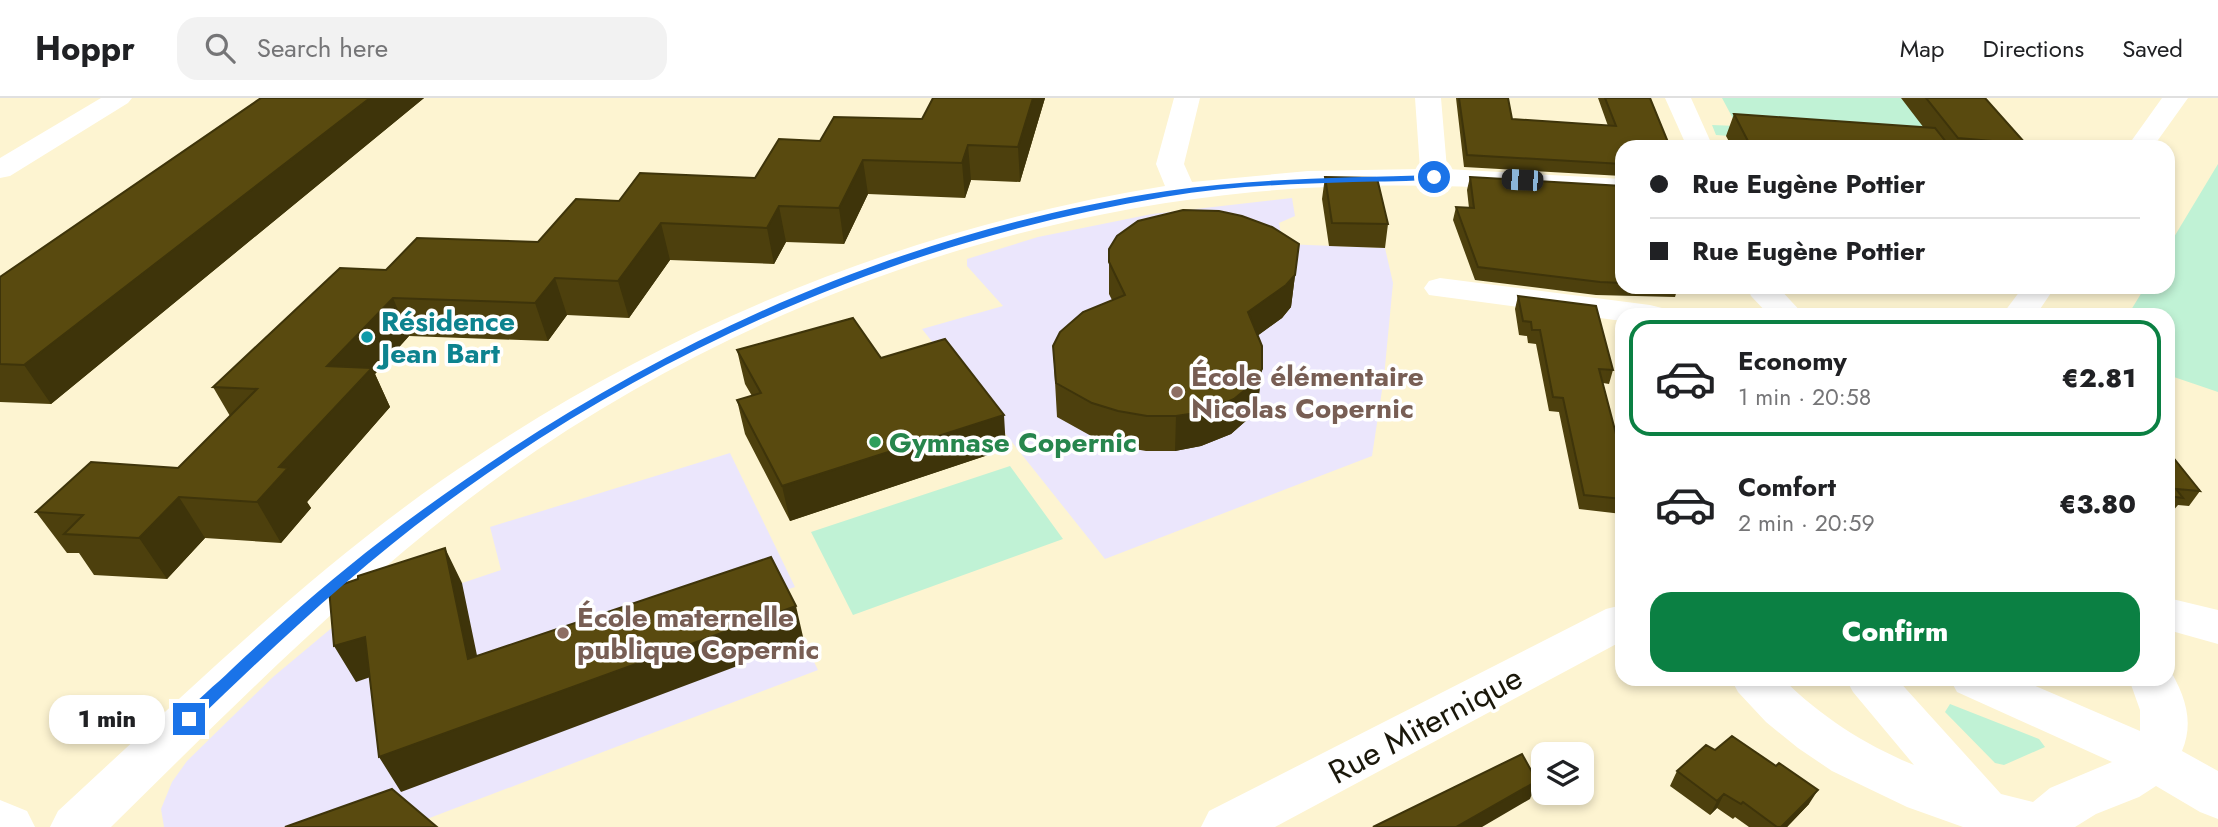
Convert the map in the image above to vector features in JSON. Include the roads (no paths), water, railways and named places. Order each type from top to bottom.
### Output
[{"type":"street","points":[[0,170],[119,98]]},
{"type":"street","points":[[1182,192],[1170,164],[1188,98]]},
{"type":"street","points":[[1428,98],[1434,177]]},
{"type":"street","points":[[1678,98],[1697,140]]},
{"type":"street","points":[[2145,140],[2175,98]]},
{"type":"street","points":[[76,827],[265,646],[360,564],[458,488],[522,444],[624,383],[764,312],[893,262],[970,237],[1051,216],[1182,192],[1293,180],[1434,177],[1615,188]]},
{"type":"street","points":[[1440,288],[1615,310]]},
{"type":"street","points":[[1764,297],[1778,308]]},
{"type":"street","points":[[2175,616],[2218,627]]},
{"type":"street","name":"Rue Miternique","points":[[1227,827],[1615,625]]},
{"type":"street","points":[[1761,686],[1781,708],[1832,747],[1898,780],[1991,820],[2044,827],[2059,808],[2131,776],[2160,748],[2166,725],[2155,686]]},
{"type":"street","points":[[1875,686],[1935,751],[1991,820]]},
{"type":"street","points":[[1989,686],[2152,758],[2218,797]]},
{"type":"street","points":[[0,822],[9,827]]},
{"type":"place","name":"Résidence Jean Bart","points":[[367,337]]},
{"type":"place","name":"École élémentaire Nicolas Copernic","points":[[1177,392]]},
{"type":"place","name":"Gymnase Copernic","points":[[875,442]]},
{"type":"place","name":"École maternelle publique Copernic","points":[[563,633]]}]
